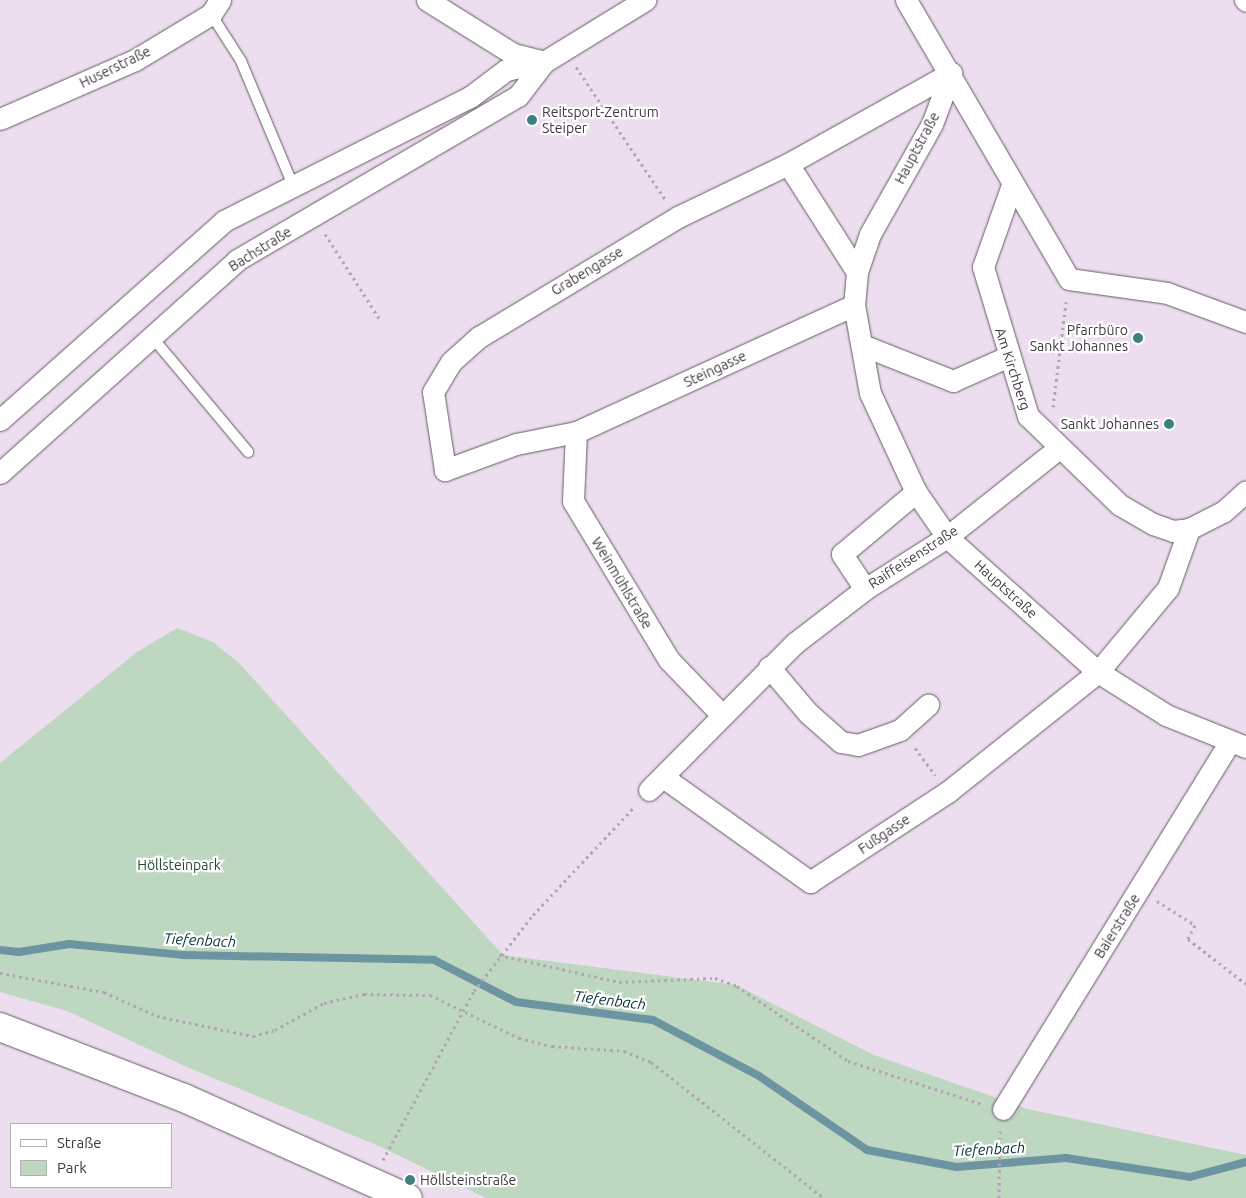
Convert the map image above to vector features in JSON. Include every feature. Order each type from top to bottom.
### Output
[{"type":"street","points":[[427,0],[513,54],[544,62]]},
{"type":"street","name":"Bachstraße","points":[[0,420],[224,221],[292,183],[470,97],[506,70],[544,62],[645,0]]},
{"type":"street","points":[[906,0],[951,73],[1012,185],[1069,279],[1167,293],[1246,322]]},
{"type":"street","name":"Huserstraße","points":[[0,119],[135,60],[216,7]]},
{"type":"street","name":"Bachstraße","points":[[0,473],[237,260],[518,96],[544,62]]},
{"type":"street","name":"Grabengasse","points":[[576,432],[516,444],[445,470],[433,392],[451,362],[479,337],[678,217],[788,164],[951,73]]},
{"type":"street","name":"Hauptstraße","points":[[951,73],[932,124],[870,234],[857,272],[854,305],[870,393],[916,492],[947,536],[1098,672],[1166,715],[1242,745]]},
{"type":"street","points":[[788,164],[857,272]]},
{"type":"street","name":"Am Kirchberg","points":[[1012,185],[983,267],[1007,357],[1028,416],[1120,505],[1153,524],[1173,531],[1189,529],[1223,512],[1246,491]]},
{"type":"street","name":"Steingasse","points":[[576,432],[854,305]]},
{"type":"street","points":[[862,345],[954,381],[1007,357]]},
{"type":"street","name":"Weinmühlstraße","points":[[576,432],[573,501],[669,660],[721,714]]},
{"type":"street","name":"Raiffeisenstraße","points":[[656,783],[721,714],[769,667],[865,589],[947,536],[1054,442]]},
{"type":"street","points":[[865,589],[842,554],[916,492]]},
{"type":"street","points":[[1098,672],[1168,588],[1189,529]]},
{"type":"street","points":[[769,667],[841,742],[858,745],[900,730],[928,705]]},
{"type":"street","name":"Fußgasse","points":[[656,783],[810,882],[948,791],[1098,672]]},
{"type":"street","name":"Baierstraße","points":[[1003,1109],[1139,890],[1242,745]]},
{"type":"street","points":[[0,1027],[184,1098],[375,1181],[408,1198]]},
{"type":"lane","points":[[216,7],[241,61],[292,183]]},
{"type":"lane","points":[[152,337],[248,452]]},
{"type":"path","points":[[565,50],[678,217]]},
{"type":"path","points":[[314,216],[379,318]]},
{"type":"path","points":[[1054,442],[1059,354],[1069,279]]},
{"type":"path","points":[[1031,350],[1059,354]]},
{"type":"path","points":[[900,730],[948,791]]},
{"type":"path","points":[[375,1181],[462,1007],[499,955],[656,783]]},
{"type":"path","points":[[1139,890],[1195,925],[1188,939],[1246,984]]},
{"type":"path","points":[[499,955],[619,982],[715,978],[737,986],[848,1061],[1003,1109],[997,1156],[999,1198]]},
{"type":"path","points":[[0,973],[104,992],[157,1016],[253,1036],[275,1030],[324,1002],[364,994],[430,995],[462,1007],[519,1038],[552,1046],[624,1051],[651,1062],[824,1198]]},
{"type":"green space","name":"Höllsteinpark","points":[[177,628],[213,642],[239,663],[503,955],[736,985],[874,1055],[1028,1109],[1246,1155],[1246,1198],[486,1198],[379,1146],[189,1068],[67,1011],[0,992],[0,763],[137,652]]},
{"type":"waterway","name":"Tiefenbach","points":[[0,950],[19,952],[69,944],[184,955],[434,960],[516,1002],[653,1020],[759,1076],[867,1150],[956,1167],[1066,1158],[1190,1177],[1246,1162]]},
{"type":"place","name":"Reitsport-Zentrum Steiper","points":[[532,120]]},
{"type":"place","name":"Pfarrbüro Sankt Johannes","points":[[1138,338]]},
{"type":"place","name":"Sankt Johannes","points":[[1169,424]]},
{"type":"place","name":"Höllsteinstraße","points":[[410,1180]]}]
